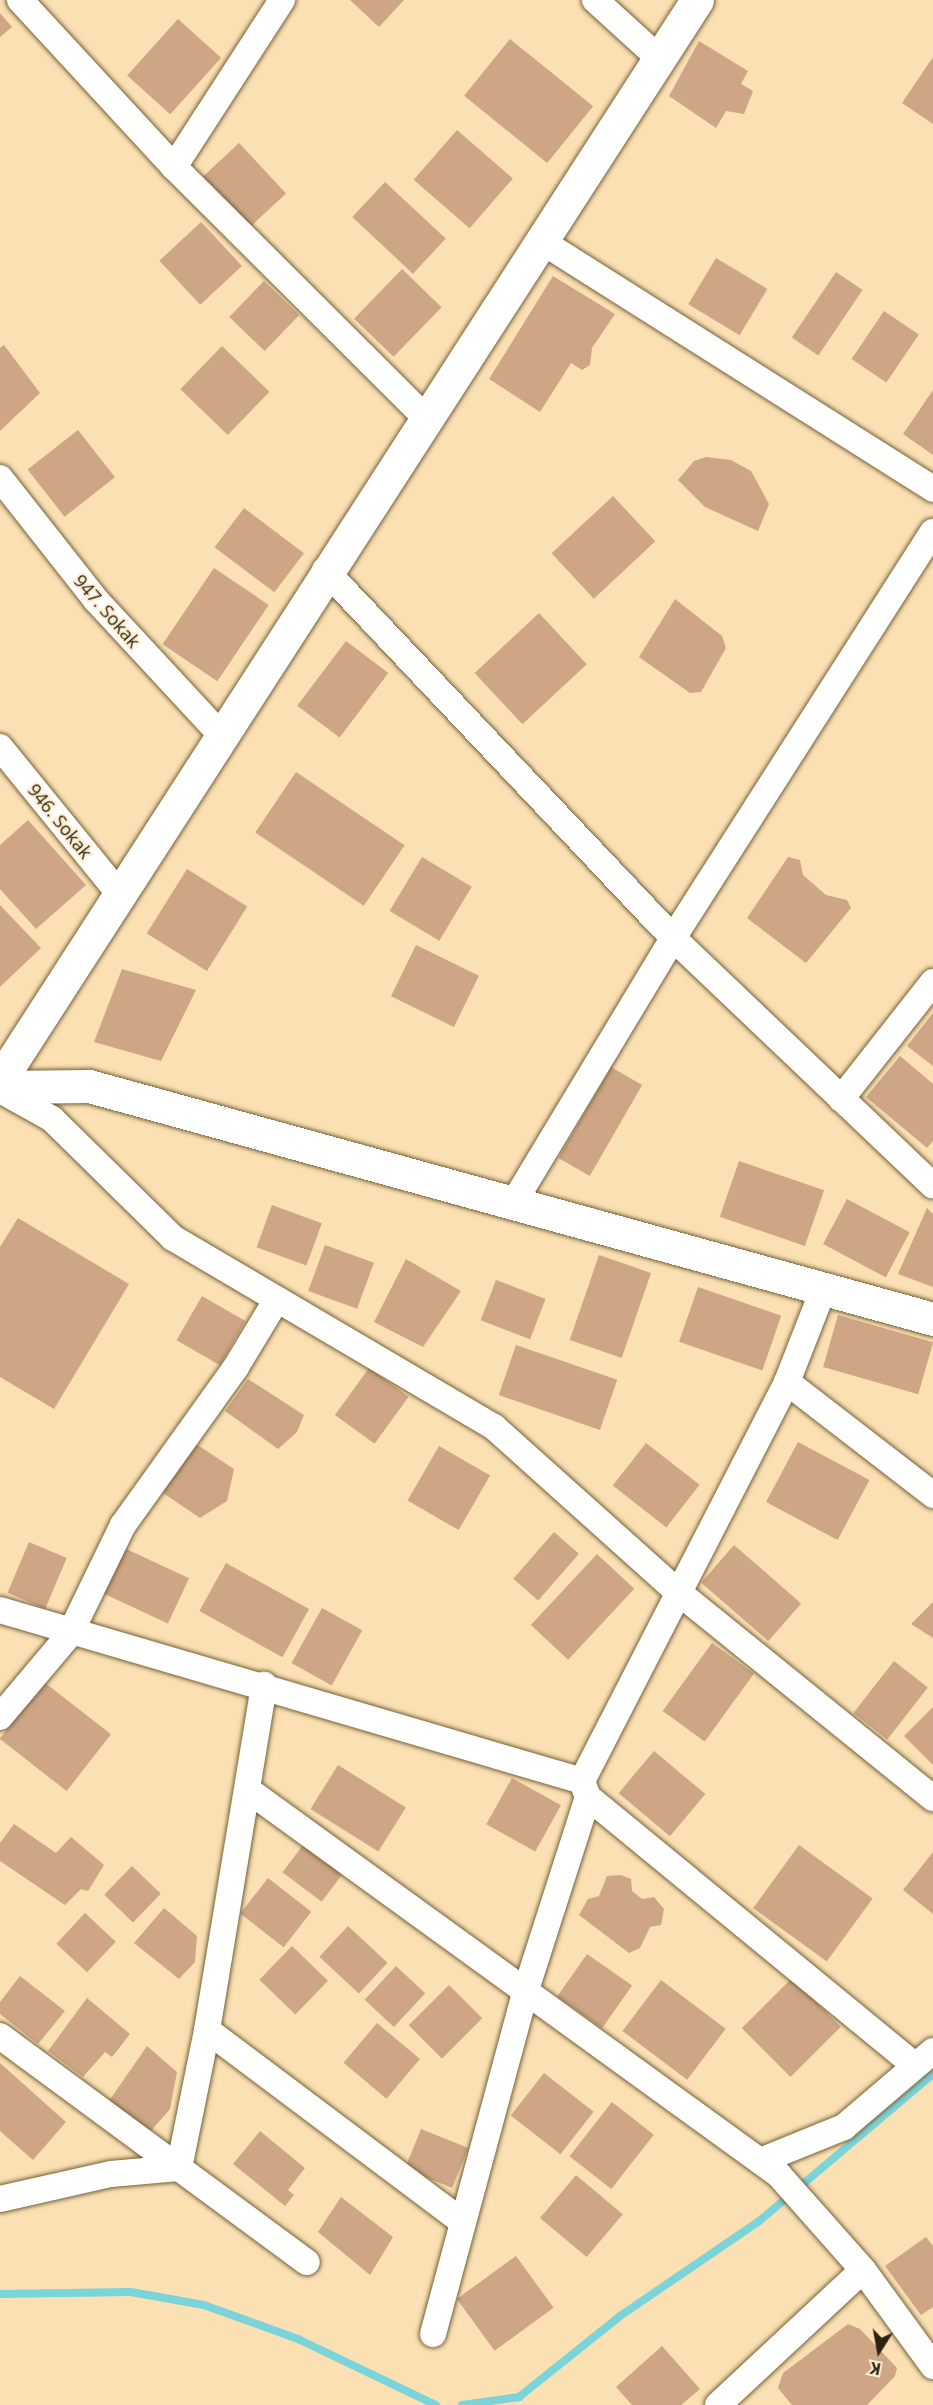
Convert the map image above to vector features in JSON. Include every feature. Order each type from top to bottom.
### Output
[{"type":"street","points":[[20,0],[174,167],[428,420]]},
{"type":"street","points":[[174,167],[282,0]]},
{"type":"street","points":[[595,0],[661,60]]},
{"type":"street","points":[[0,1080],[223,737],[325,570],[428,420],[541,241],[661,60],[697,0]]},
{"type":"street","points":[[541,241],[933,489]]},
{"type":"street","name":"947. Sokak","points":[[0,478],[96,600],[223,737]]},
{"type":"street","points":[[514,1202],[673,938],[933,532]]},
{"type":"street","points":[[325,570],[673,938],[933,1186]]},
{"type":"street","name":"946. Sokak","points":[[0,747],[121,896]]},
{"type":"street","points":[[841,1099],[933,982]]},
{"type":"street","points":[[0,1088],[89,1086],[933,1319]]},
{"type":"street","points":[[0,1088],[52,1119],[173,1238],[494,1426],[677,1591],[933,1798]]},
{"type":"street","points":[[433,2334],[460,2220],[585,1789],[677,1591],[787,1382],[823,1290]]},
{"type":"street","points":[[0,1717],[70,1634],[123,1525],[236,1367],[277,1299]]},
{"type":"street","points":[[787,1382],[933,1495]]},
{"type":"street","points":[[0,1610],[70,1634],[264,1685],[585,1789],[924,2058],[844,2127],[770,2168]]},
{"type":"street","points":[[178,2168],[207,2030],[264,1685]]},
{"type":"street","points":[[248,1790],[525,1993],[770,2168],[813,2210],[929,2353]]},
{"type":"street","points":[[207,2030],[460,2220]]},
{"type":"street","points":[[0,2036],[307,2262]]},
{"type":"street","points":[[0,2199],[111,2174],[178,2168]]},
{"type":"street","points":[[718,2405],[863,2270]]},
{"type":"building","points":[[350,0],[404,0],[379,27]]},
{"type":"building","points":[[0,13],[12,27],[0,37]]},
{"type":"building","points":[[178,19],[221,58],[170,114],[127,75]]},
{"type":"building","points":[[510,39],[593,106],[547,163],[464,96]]},
{"type":"building","points":[[699,41],[748,71],[741,84],[753,91],[744,114],[726,111],[716,128],[669,96]]},
{"type":"building","points":[[933,57],[933,124],[902,103]]},
{"type":"building","points":[[457,130],[513,179],[470,228],[414,180]]},
{"type":"building","points":[[239,143],[286,193],[250,227],[203,176]]},
{"type":"building","points":[[385,182],[446,239],[413,274],[352,217]]},
{"type":"building","points":[[201,222],[242,266],[200,305],[159,261]]},
{"type":"building","points":[[716,258],[767,289],[740,335],[688,304]]},
{"type":"building","points":[[402,269],[442,307],[394,357],[354,319]]},
{"type":"building","points":[[836,272],[863,290],[818,355],[792,337]]},
{"type":"building","points":[[553,276],[615,314],[592,348],[590,365],[582,370],[571,363],[540,412],[489,379]]},
{"type":"building","points":[[264,281],[299,315],[265,351],[229,317]]},
{"type":"building","points":[[884,311],[919,334],[886,383],[852,359]]},
{"type":"building","points":[[4,345],[40,393],[0,431],[0,348]]},
{"type":"building","points":[[222,346],[269,392],[228,435],[180,389]]},
{"type":"building","points":[[933,390],[933,455],[903,434]]},
{"type":"building","points":[[78,430],[115,477],[65,517],[28,469]]},
{"type":"building","points":[[706,457],[731,460],[751,471],[769,504],[758,531],[705,507],[678,480],[694,461]]},
{"type":"building","points":[[613,496],[655,541],[594,599],[552,553]]},
{"type":"building","points":[[244,508],[304,553],[274,592],[215,547]]},
{"type":"building","points":[[214,568],[269,605],[217,681],[163,644]]},
{"type":"building","points":[[675,599],[722,636],[726,648],[701,692],[690,693],[639,657]]},
{"type":"building","points":[[539,613],[587,664],[522,724],[475,673]]},
{"type":"building","points":[[346,641],[388,673],[340,738],[297,706]]},
{"type":"building","points":[[296,772],[405,845],[364,906],[255,833]]},
{"type":"building","points":[[28,820],[86,885],[36,929],[0,889],[0,845]]},
{"type":"building","points":[[422,857],[472,887],[439,941],[390,911]]},
{"type":"building","points":[[788,857],[800,860],[803,875],[826,895],[847,900],[851,908],[806,963],[747,918]]},
{"type":"building","points":[[187,869],[247,907],[207,971],[147,933]]},
{"type":"building","points":[[0,905],[41,948],[0,987]]},
{"type":"building","points":[[416,945],[479,976],[454,1027],[391,996]]},
{"type":"building","points":[[122,969],[196,990],[161,1061],[94,1042]]},
{"type":"building","points":[[933,1013],[933,1066],[907,1046]]},
{"type":"building","points":[[900,1056],[933,1084],[933,1141],[927,1148],[866,1097]]},
{"type":"building","points":[[611,1067],[642,1085],[590,1176],[558,1158]]},
{"type":"building","points":[[739,1161],[824,1190],[805,1246],[720,1217]]},
{"type":"building","points":[[847,1199],[910,1232],[886,1277],[823,1244]]},
{"type":"building","points":[[272,1205],[322,1223],[306,1265],[257,1247]]},
{"type":"building","points":[[927,1208],[933,1214],[933,1287],[898,1274]]},
{"type":"building","points":[[18,1218],[129,1284],[54,1409],[0,1377],[0,1247]]},
{"type":"building","points":[[325,1245],[374,1263],[357,1309],[308,1291]]},
{"type":"building","points":[[599,1255],[651,1273],[622,1358],[570,1340]]},
{"type":"building","points":[[406,1259],[461,1291],[423,1347],[374,1322]]},
{"type":"building","points":[[496,1280],[545,1299],[530,1339],[481,1320]]},
{"type":"building","points":[[698,1287],[781,1316],[762,1370],[679,1342]]},
{"type":"building","points":[[202,1296],[245,1321],[220,1365],[176,1340]]},
{"type":"building","points":[[838,1315],[933,1342],[918,1394],[823,1367]]},
{"type":"building","points":[[516,1345],[617,1380],[600,1430],[499,1395]]},
{"type":"building","points":[[369,1368],[409,1397],[375,1444],[335,1415]]},
{"type":"building","points":[[248,1379],[304,1415],[297,1432],[278,1449],[225,1411]]},
{"type":"building","points":[[190,1440],[234,1469],[227,1501],[200,1518],[157,1489]]},
{"type":"building","points":[[798,1442],[870,1480],[838,1540],[766,1502]]},
{"type":"building","points":[[646,1443],[700,1485],[666,1527],[613,1486]]},
{"type":"building","points":[[439,1446],[490,1476],[459,1530],[407,1501]]},
{"type":"building","points":[[554,1532],[579,1554],[538,1600],[513,1579]]},
{"type":"building","points":[[29,1542],[67,1558],[45,1609],[8,1593]]},
{"type":"building","points":[[734,1545],[801,1603],[768,1641],[701,1583]]},
{"type":"building","points":[[122,1547],[189,1578],[168,1624],[101,1592]]},
{"type":"building","points":[[597,1554],[634,1589],[568,1660],[531,1625]]},
{"type":"building","points":[[226,1563],[309,1609],[282,1657],[199,1611]]},
{"type":"building","points":[[933,1602],[933,1638],[911,1624]]},
{"type":"building","points":[[322,1608],[362,1630],[332,1685],[291,1663]]},
{"type":"building","points":[[712,1643],[754,1674],[705,1742],[663,1711]]},
{"type":"building","points":[[894,1661],[928,1687],[887,1739],[853,1713]]},
{"type":"building","points":[[44,1682],[111,1734],[67,1791],[0,1739]]},
{"type":"building","points":[[933,1707],[933,1765],[904,1736]]},
{"type":"building","points":[[654,1751],[705,1794],[670,1836],[619,1793]]},
{"type":"building","points":[[338,1765],[406,1807],[378,1851],[310,1809]]},
{"type":"building","points":[[512,1778],[561,1805],[535,1852],[486,1824]]},
{"type":"building","points":[[14,1824],[56,1853],[71,1837],[104,1865],[88,1891],[81,1889],[65,1905],[0,1861],[0,1843]]},
{"type":"building","points":[[306,1841],[345,1870],[322,1902],[283,1872]]},
{"type":"building","points":[[799,1845],[873,1898],[827,1962],[753,1908]]},
{"type":"building","points":[[933,1852],[933,1914],[903,1890]]},
{"type":"building","points":[[132,1866],[161,1894],[133,1923],[104,1895]]},
{"type":"building","points":[[621,1875],[631,1879],[632,1891],[642,1899],[654,1897],[664,1909],[661,1925],[650,1927],[640,1948],[629,1953],[579,1915],[588,1899],[599,1896],[607,1876]]},
{"type":"building","points":[[268,1878],[311,1912],[284,1947],[240,1913]]},
{"type":"building","points":[[164,1908],[197,1936],[195,1962],[179,1979],[134,1943]]},
{"type":"building","points":[[85,1913],[116,1942],[87,1972],[56,1944]]},
{"type":"building","points":[[348,1926],[387,1963],[359,1994],[319,1957]]},
{"type":"building","points":[[292,1946],[328,1981],[295,2015],[259,1980]]},
{"type":"building","points":[[587,1954],[632,1986],[602,2028],[557,1997]]},
{"type":"building","points":[[396,1966],[425,1993],[394,2027],[365,2000]]},
{"type":"building","points":[[20,1976],[65,2011],[38,2044],[0,2014],[0,2002]]},
{"type":"building","points":[[792,1978],[841,2027],[791,2077],[742,2028]]},
{"type":"building","points":[[661,1980],[726,2029],[687,2080],[622,2031]]},
{"type":"building","points":[[449,1985],[482,2018],[442,2059],[409,2025]]},
{"type":"building","points":[[87,1998],[130,2034],[112,2057],[105,2052],[83,2077],[48,2051]]},
{"type":"building","points":[[377,2023],[420,2059],[386,2099],[344,2063]]},
{"type":"building","points":[[147,2046],[177,2072],[170,2109],[150,2132],[109,2101]]},
{"type":"building","points":[[0,2063],[66,2122],[33,2160],[0,2131]]},
{"type":"building","points":[[544,2073],[594,2112],[560,2154],[511,2116]]},
{"type":"building","points":[[612,2102],[654,2135],[611,2189],[570,2156]]},
{"type":"building","points":[[421,2129],[468,2148],[452,2188],[405,2169]]},
{"type":"building","points":[[260,2131],[305,2168],[288,2190],[294,2195],[285,2206],[233,2164]]},
{"type":"building","points":[[576,2175],[623,2214],[587,2257],[540,2218]]},
{"type":"building","points":[[341,2197],[393,2237],[370,2275],[318,2232]]},
{"type":"building","points":[[926,2237],[933,2246],[933,2307],[921,2315],[885,2266]]},
{"type":"building","points":[[516,2256],[554,2308],[495,2351],[457,2299]]},
{"type":"building","points":[[848,2324],[860,2329],[897,2368],[895,2376],[867,2405],[792,2405],[778,2388],[783,2373]]},
{"type":"building","points":[[662,2346],[700,2389],[681,2405],[632,2405],[616,2387]]},
{"type":"waterway","points":[[462,2405],[519,2397],[620,2316],[758,2222],[933,2074]]},
{"type":"waterway","points":[[0,2294],[131,2292],[204,2305],[298,2339],[436,2405]]}]
